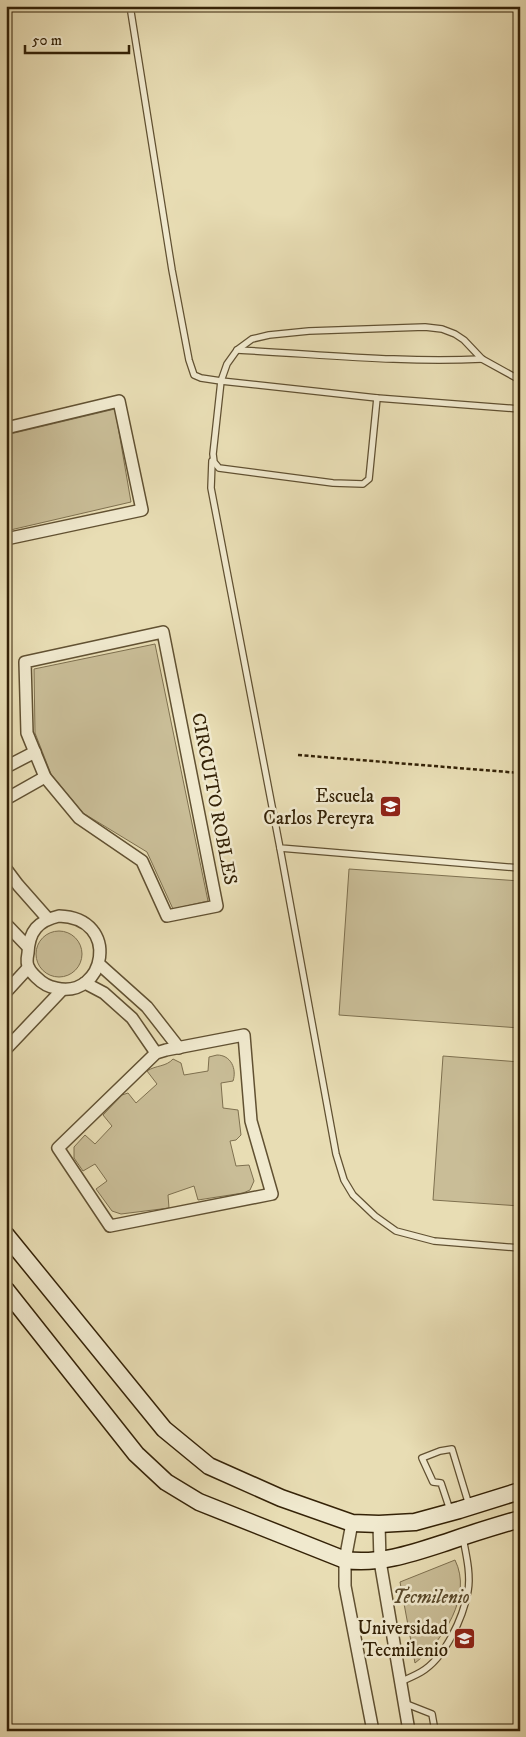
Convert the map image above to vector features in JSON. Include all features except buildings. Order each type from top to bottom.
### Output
[{"type":"street","points":[[6,428],[119,401],[142,510],[6,539]]},
{"type":"street","name":"CIRCUITO ROBLES","points":[[163,632],[217,906],[168,916],[142,861],[79,818],[44,777],[34,752],[27,733],[25,662],[163,632]]},
{"type":"street","points":[[6,768],[34,752]]},
{"type":"street","points":[[6,799],[44,777]]},
{"type":"street","points":[[6,869],[48,919]]},
{"type":"street","points":[[6,992],[28,968],[30,936],[38,926],[48,919],[59,916],[72,916],[83,921],[92,929],[98,940],[99,964],[85,983],[74,988],[62,990],[50,987],[40,981],[28,968]]},
{"type":"street","points":[[6,924],[28,946]]},
{"type":"street","points":[[99,964],[147,1006],[179,1048]]},
{"type":"street","points":[[85,983],[104,993],[132,1018],[156,1053]]},
{"type":"street","points":[[6,1048],[62,990]]},
{"type":"street","points":[[132,1018],[147,1006]]},
{"type":"street","points":[[244,1035],[250,1121],[272,1194],[110,1226],[58,1148],[156,1053],[244,1035]]},
{"type":"street","points":[[6,1235],[164,1429],[209,1466],[281,1498],[352,1523],[415,1522],[520,1491]]},
{"type":"street","points":[[6,1290],[136,1454],[166,1482],[199,1502],[345,1560],[362,1562],[380,1561],[520,1519]]},
{"type":"street","points":[[352,1523],[345,1560],[345,1586],[373,1731]]},
{"type":"street","points":[[378,1524],[380,1561],[409,1731]]},
{"type":"lane","points":[[130,6],[170,260],[189,360],[197,377],[377,398],[520,410]]},
{"type":"lane","points":[[520,380],[482,359],[464,340],[442,329],[425,327],[309,331],[252,338],[237,350],[227,364],[221,381],[212,458],[211,488],[336,1154],[344,1180],[353,1195],[375,1216],[396,1231],[434,1241],[520,1248]]},
{"type":"lane","points":[[237,350],[446,361],[482,359]]},
{"type":"lane","points":[[212,458],[219,468],[333,483],[363,484],[369,479],[377,398]]},
{"type":"lane","points":[[280,848],[520,868]]},
{"type":"lane","points":[[451,1512],[441,1483],[433,1482],[422,1458],[440,1451],[452,1449],[469,1507]]},
{"type":"lane","points":[[400,1682],[422,1672],[442,1653],[459,1622],[468,1590],[467,1561],[463,1536]]},
{"type":"lane","points":[[404,1703],[432,1714],[435,1731]]},
{"type":"path","points":[[298,755],[520,773]]},
{"type":"green space","points":[[115,409],[131,502],[6,531],[6,435]]},
{"type":"green space","points":[[155,644],[208,901],[173,909],[147,852],[83,813],[51,774],[35,733],[34,669]]},
{"type":"green space","points":[[349,869],[520,881],[520,1028],[339,1015]]},
{"type":"green space","points":[[59,931],[72,935],[78,941],[82,954],[78,967],[72,973],[59,977],[46,973],[40,967],[36,954],[40,941],[46,935]]},
{"type":"green space","points":[[217,1055],[226,1057],[229,1060],[234,1072],[233,1081],[221,1083],[223,1108],[238,1110],[241,1135],[236,1140],[230,1141],[236,1166],[249,1165],[254,1181],[250,1190],[243,1193],[198,1200],[194,1186],[168,1195],[169,1208],[121,1214],[112,1211],[96,1189],[107,1181],[95,1164],[83,1171],[74,1158],[74,1147],[85,1135],[95,1144],[112,1126],[103,1115],[122,1095],[128,1093],[136,1103],[157,1084],[147,1071],[173,1059],[181,1063],[184,1075],[208,1071],[209,1057]]},
{"type":"green space","points":[[443,1056],[520,1062],[520,1206],[433,1200]]},
{"type":"green space","name":"Tecmilenio","points":[[455,1560],[460,1574],[458,1603],[445,1630],[436,1643],[415,1663],[400,1582]]},
{"type":"place","name":"Escuela Carlos Pereyra","points":[[390,807]]},
{"type":"place","name":"Universidad Tecmilenio","points":[[464,1639]]}]
